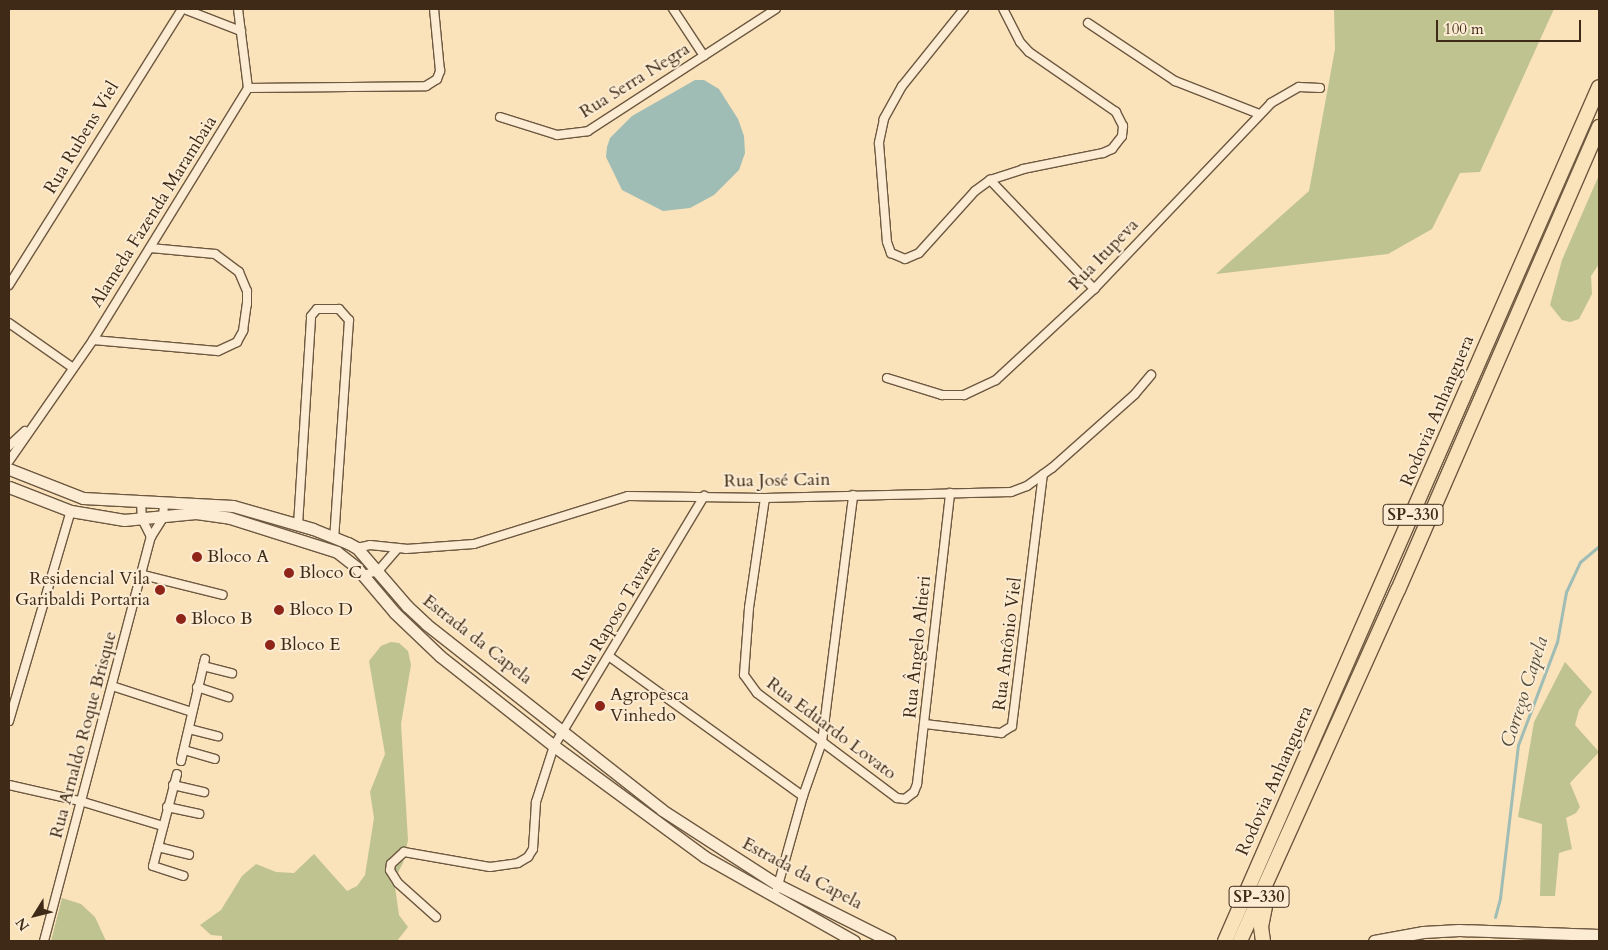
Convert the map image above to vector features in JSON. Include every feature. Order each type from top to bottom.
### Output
[{"type":"highway","name":"Rodovia Anhanguera","points":[[1225,941],[1599,88]]},
{"type":"highway","name":"Rodovia Anhanguera","points":[[1240,941],[1398,590],[1599,127]]},
{"type":"highway","points":[[1263,941],[1261,920],[1278,853]]},
{"type":"main road","name":"Estrada da Capela","points":[[9,469],[68,494],[142,502],[233,506],[298,525],[357,548],[406,606],[426,624],[565,731],[662,810],[778,885],[890,941]]},
{"type":"main road","name":"Estrada da Capela","points":[[9,487],[71,511],[124,520],[163,518],[196,513],[258,526],[337,552],[363,575],[395,613],[440,656],[554,746],[705,857],[854,941]]},
{"type":"main road","points":[[1374,941],[1388,938],[1505,930],[1599,935]]},
{"type":"main road","points":[[1388,938],[1404,941]]},
{"type":"street","points":[[183,9],[241,31]]},
{"type":"street","name":"Rua Rubens Viel","points":[[9,285],[183,9]]},
{"type":"street","points":[[238,9],[248,88],[426,86],[437,79],[440,71],[434,9]]},
{"type":"street","points":[[673,9],[704,56]]},
{"type":"street","name":"Rua Serra Negra","points":[[500,117],[557,135],[581,133],[776,9]]},
{"type":"street","points":[[964,9],[902,86],[884,119],[879,143],[885,226],[891,254],[905,259],[919,254],[975,191],[990,180],[1023,169],[1103,153],[1117,144],[1123,131],[1121,118],[1116,112],[1029,52],[1020,42],[1003,9]]},
{"type":"street","points":[[1088,23],[1136,58],[1175,81],[1259,114]]},
{"type":"street","name":"Rua Itupeva","points":[[887,378],[942,395],[964,395],[980,390],[996,380],[1094,289],[1259,114],[1288,92],[1299,87],[1320,88]]},
{"type":"street","name":"Alameda Fazenda Marambaia","points":[[9,461],[93,340],[248,88]]},
{"type":"street","points":[[990,180],[1094,289]]},
{"type":"street","points":[[93,340],[218,351],[237,342],[243,331],[247,304],[247,290],[239,272],[215,254],[150,248]]},
{"type":"street","points":[[298,525],[312,316],[317,309],[339,309],[349,320],[334,538]]},
{"type":"street","points":[[9,322],[73,368]]},
{"type":"street","name":"Rua José Cain","points":[[357,548],[383,545],[398,548],[474,544],[628,496],[765,498],[1011,492],[1043,475],[1130,399],[1151,375]]},
{"type":"street","name":"Alameda Fazenda Marambaia","points":[[9,446],[39,418]]},
{"type":"street","name":"Rua Antônio Viel","points":[[925,724],[1001,732],[1012,726],[1043,475]]},
{"type":"street","name":"Rua Ângelo Altieri","points":[[904,799],[914,792],[917,784],[950,493]]},
{"type":"street","points":[[774,897],[803,796],[822,742],[853,495]]},
{"type":"street","name":"Rua Raposo Tavares","points":[[436,917],[398,883],[390,870],[396,856],[414,852],[490,867],[518,863],[528,857],[533,849],[536,802],[554,746],[610,657],[704,496]]},
{"type":"street","name":"Rua Eduardo Lovato","points":[[765,498],[749,608],[744,675],[757,693],[897,798],[904,799]]},
{"type":"street","points":[[142,502],[142,519],[151,537]]},
{"type":"street","name":"Rua Arnaldo Roque Brisque","points":[[44,941],[80,801],[143,574],[151,537],[163,518],[164,502]]},
{"type":"street","points":[[9,721],[71,511]]},
{"type":"street","points":[[383,545],[388,559]]},
{"type":"street","points":[[363,575],[378,571],[398,548]]},
{"type":"street","points":[[143,574],[223,596]]},
{"type":"street","points":[[610,657],[803,796]]},
{"type":"street","points":[[181,760],[204,662],[232,673]]},
{"type":"street","points":[[112,686],[192,712]]},
{"type":"street","points":[[197,687],[228,697]]},
{"type":"street","points":[[189,729],[218,736]]},
{"type":"street","points":[[184,750],[215,759]]},
{"type":"street","points":[[177,774],[167,806],[153,866],[183,876]]},
{"type":"street","points":[[9,785],[80,801],[163,826]]},
{"type":"street","points":[[173,785],[204,792]]},
{"type":"street","points":[[167,806],[200,814]]},
{"type":"street","points":[[158,847],[189,855]]},
{"type":"street","points":[[1502,941],[1505,930]]},
{"type":"green space","points":[[1334,9],[1554,9],[1480,172],[1460,173],[1432,229],[1388,254],[1216,274],[1309,191],[1335,49]]},
{"type":"green space","points":[[1599,175],[1599,264],[1591,276],[1592,294],[1579,319],[1570,322],[1562,320],[1550,305],[1562,260]]},
{"type":"green space","points":[[391,642],[399,643],[408,651],[411,665],[401,724],[408,840],[403,863],[394,880],[399,915],[408,927],[397,941],[222,941],[222,936],[211,935],[200,925],[221,910],[242,876],[256,864],[276,872],[294,873],[314,854],[347,891],[357,886],[365,875],[374,818],[370,792],[385,754],[369,661],[381,646]]},
{"type":"green space","points":[[1565,662],[1592,692],[1579,710],[1575,725],[1599,752],[1570,783],[1580,807],[1576,813],[1566,818],[1572,849],[1559,853],[1555,896],[1540,896],[1542,824],[1518,817],[1534,722]]},
{"type":"green space","points":[[62,898],[81,904],[95,917],[106,941],[51,941]]},
{"type":"water","points":[[695,80],[704,80],[719,89],[738,119],[744,136],[745,153],[739,170],[714,195],[690,208],[663,211],[622,190],[606,157],[607,147],[610,138],[632,116]]},
{"type":"waterway","name":"Corrego Capela","points":[[1495,917],[1500,898],[1518,745],[1557,642],[1566,592],[1580,562],[1599,546]]},
{"type":"place","name":"Bloco A","points":[[197,557]]},
{"type":"place","name":"Bloco C","points":[[289,573]]},
{"type":"place","name":"Residencial Vila Garibaldi Portaria","points":[[160,590]]},
{"type":"place","name":"Bloco D","points":[[279,610]]},
{"type":"place","name":"Bloco B","points":[[181,619]]},
{"type":"place","name":"Bloco E","points":[[270,645]]},
{"type":"place","name":"Agropesca Vinhedo","points":[[600,706]]}]
